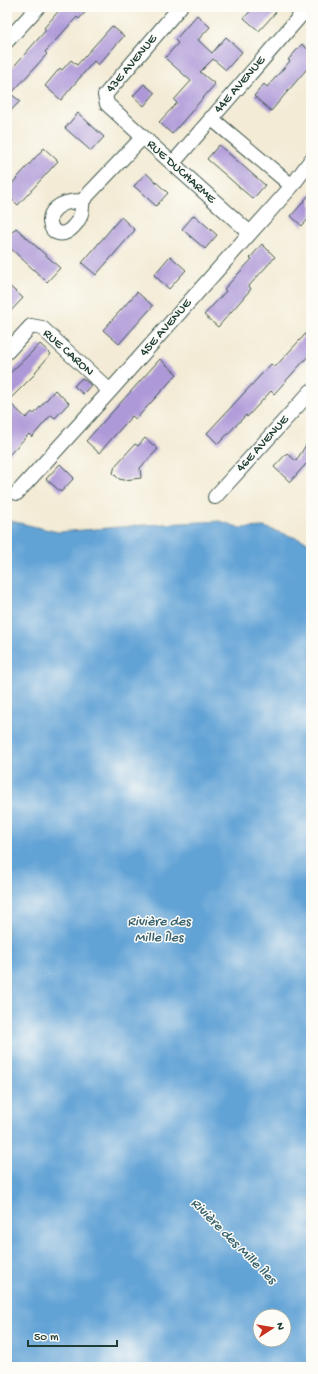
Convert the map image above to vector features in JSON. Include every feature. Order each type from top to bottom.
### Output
[{"type":"street","points":[[7,41],[38,7]]},
{"type":"street","name":"43E AVENUE","points":[[144,137],[107,104],[105,95],[180,7]]},
{"type":"street","name":"44E AVENUE","points":[[173,164],[308,7]]},
{"type":"street","points":[[211,118],[292,186]]},
{"type":"street","name":"RUE DUCHARME","points":[[82,202],[144,137],[250,233]]},
{"type":"street","name":"45E AVENUE","points":[[17,493],[110,391],[292,186],[311,160]]},
{"type":"street","name":"RUE CARON","points":[[7,352],[31,326],[42,328],[110,391]]},
{"type":"street","name":"46E AVENUE","points":[[215,496],[311,391]]},
{"type":"water","name":"Rivière des Mille Îles","points":[[7,520],[58,532],[220,521],[241,528],[264,527],[311,543],[311,1367],[7,1367]]},
{"type":"building","points":[[62,7],[90,7],[79,19],[77,17],[45,52],[47,54],[11,94],[20,101],[7,115],[7,74],[46,30],[44,28]]},
{"type":"building","points":[[254,7],[270,7],[276,12],[259,31],[244,18]]},
{"type":"building","points":[[197,15],[210,27],[198,40],[212,53],[226,37],[242,52],[226,70],[213,59],[200,72],[215,84],[172,134],[159,122],[177,103],[174,100],[191,81],[165,58],[178,43],[175,40]]},
{"type":"building","points":[[112,26],[124,36],[98,65],[94,61],[61,100],[45,86],[60,68],[62,70],[71,60],[77,65]]},
{"type":"building","points":[[302,44],[311,52],[311,64],[271,111],[254,96],[264,84],[267,87],[290,61],[288,60]]},
{"type":"building","points":[[144,84],[155,93],[144,106],[133,96]]},
{"type":"building","points":[[78,113],[104,137],[91,151],[65,128]]},
{"type":"building","points":[[219,145],[265,185],[253,199],[207,159]]},
{"type":"building","points":[[44,148],[58,161],[18,205],[7,195],[7,189]]},
{"type":"building","points":[[146,173],[168,193],[156,206],[134,186]]},
{"type":"building","points":[[311,193],[311,216],[302,226],[291,216]]},
{"type":"building","points":[[194,215],[217,235],[205,249],[182,229]]},
{"type":"building","points":[[121,217],[135,230],[96,275],[82,263]]},
{"type":"building","points":[[16,228],[60,268],[47,282],[7,245],[7,238]]},
{"type":"building","points":[[262,244],[275,257],[249,286],[251,289],[218,327],[204,315],[226,291],[224,289],[252,259],[250,258]]},
{"type":"building","points":[[170,256],[186,270],[169,289],[154,275]]},
{"type":"building","points":[[7,284],[23,298],[7,315]]},
{"type":"building","points":[[137,292],[153,306],[119,344],[103,330]]},
{"type":"building","points":[[311,328],[311,353],[274,394],[271,391],[247,417],[246,415],[218,444],[207,433],[271,364],[275,367]]},
{"type":"building","points":[[40,344],[51,354],[35,372],[36,373],[8,401],[26,418],[32,412],[34,414],[55,390],[69,403],[55,418],[51,415],[32,437],[29,434],[7,457],[7,376]]},
{"type":"building","points":[[160,359],[177,374],[136,419],[132,416],[99,453],[86,441]]},
{"type":"building","points":[[82,378],[91,385],[83,394],[74,386]]},
{"type":"building","points":[[311,437],[311,467],[306,464],[290,482],[274,467],[287,453],[296,461]]},
{"type":"building","points":[[145,438],[158,449],[140,468],[141,478],[124,480],[119,479],[113,473],[115,466],[135,444],[138,446]]},
{"type":"building","points":[[60,464],[74,478],[61,492],[46,479]]}]
